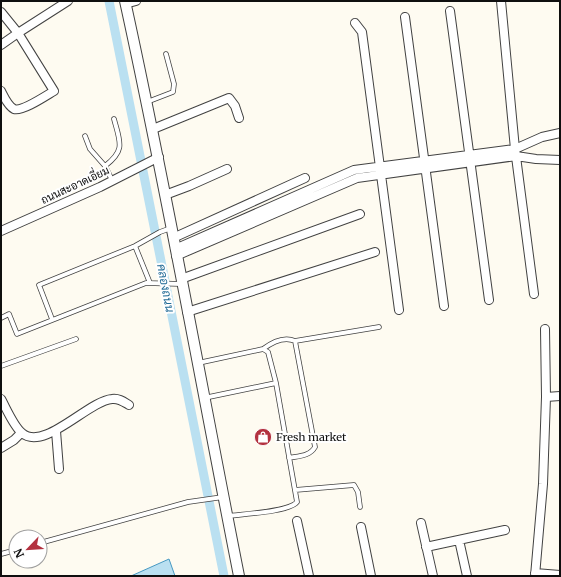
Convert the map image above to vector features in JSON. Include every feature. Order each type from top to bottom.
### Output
[{"type":"street","points":[[1,45],[68,1]]},
{"type":"street","points":[[136,1],[125,2],[153,129],[154,159],[165,195],[176,253],[178,282],[187,312],[204,398],[220,497],[227,516],[239,576]]},
{"type":"street","points":[[501,1],[515,152],[534,294]]},
{"type":"street","points":[[450,11],[489,300]]},
{"type":"street","points":[[1,12],[18,33],[54,91],[21,109],[14,109],[6,101],[1,92]]},
{"type":"street","points":[[405,18],[444,306]]},
{"type":"street","points":[[355,22],[362,32],[399,310]]},
{"type":"street","points":[[153,129],[229,98],[235,106],[239,118]]},
{"type":"street","points":[[176,253],[334,183],[380,171],[515,152],[542,137],[560,133]]},
{"type":"street","points":[[515,152],[536,159],[560,160]]},
{"type":"street","name":"ถนนสะอาดเอี่ยม","points":[[1,231],[154,159]]},
{"type":"street","points":[[165,195],[227,168]]},
{"type":"street","points":[[172,233],[305,178]]},
{"type":"street","points":[[178,282],[360,214]]},
{"type":"street","points":[[187,312],[375,252]]},
{"type":"street","points":[[545,329],[546,397],[543,484],[535,574],[560,575]]},
{"type":"street","points":[[546,397],[560,396]]},
{"type":"street","points":[[1,399],[21,433],[28,437],[48,434],[56,431],[103,400],[114,398],[129,405]]},
{"type":"street","points":[[56,431],[59,469]]},
{"type":"street","points":[[1,448],[14,440],[21,433]]},
{"type":"street","points":[[297,521],[309,576]]},
{"type":"street","points":[[421,524],[432,576]]},
{"type":"street","points":[[361,527],[371,576]]},
{"type":"street","points":[[426,547],[505,530]]},
{"type":"street","points":[[459,540],[467,576]]},
{"type":"lane","points":[[147,103],[173,92],[174,84],[166,54]]},
{"type":"lane","points":[[105,166],[119,152],[120,144],[114,119]]},
{"type":"lane","points":[[85,136],[90,148],[105,166],[112,180]]},
{"type":"lane","points":[[52,319],[40,285],[135,246],[160,232],[172,233]]},
{"type":"lane","points":[[135,246],[150,282]]},
{"type":"lane","points":[[1,318],[10,314],[17,334],[52,319],[150,282],[178,282]]},
{"type":"lane","points":[[197,363],[262,349],[270,343],[285,339],[295,341],[379,327]]},
{"type":"lane","points":[[1,366],[76,339]]},
{"type":"lane","points":[[289,458],[305,455],[311,452],[315,447],[295,341]]},
{"type":"lane","points":[[227,516],[294,506],[297,502],[276,383],[268,352],[262,349]]},
{"type":"lane","points":[[204,398],[276,383]]},
{"type":"lane","points":[[295,490],[354,485],[358,492],[360,507]]},
{"type":"lane","points":[[48,541],[188,502],[220,497]]},
{"type":"water","points":[[169,559],[175,576],[131,576]]},
{"type":"waterway","name":"คลองถนน","points":[[109,1],[224,576]]},
{"type":"place","name":"Fresh market","points":[[263,437]]}]
